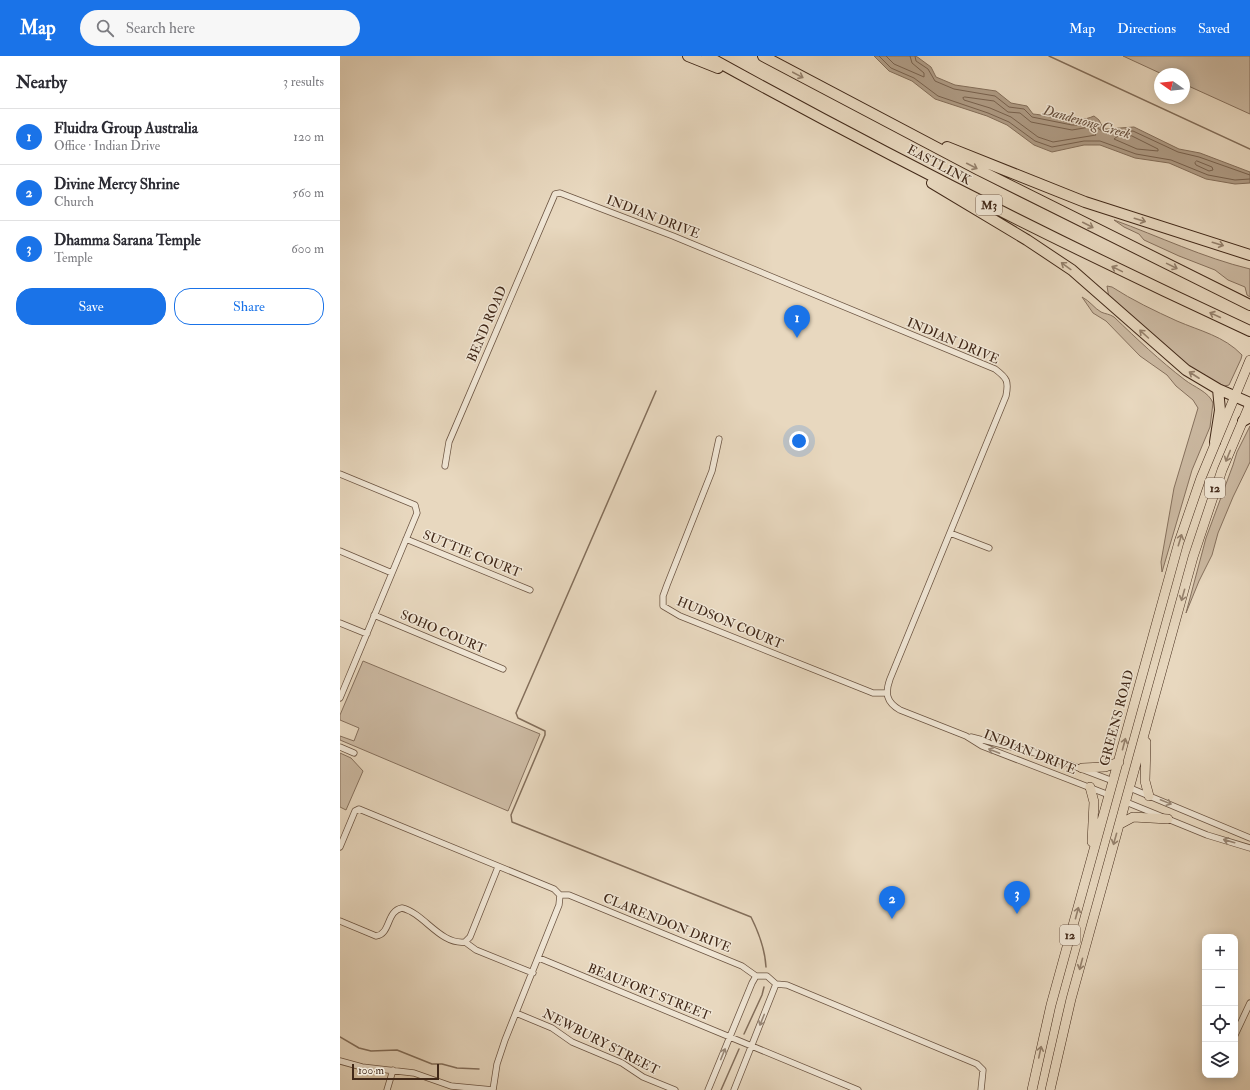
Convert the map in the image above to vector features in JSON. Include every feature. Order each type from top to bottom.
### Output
[{"type":"highway","points":[[688,56],[760,86]]},
{"type":"highway","name":"EASTLINK","points":[[706,56],[828,122],[1053,238],[1250,331]]},
{"type":"highway","name":"EASTLINK","points":[[763,56],[900,129],[1250,305]]},
{"type":"highway","points":[[828,122],[1000,223],[1056,259],[1098,292],[1174,360],[1195,376],[1218,389],[1250,403]]},
{"type":"highway","points":[[900,129],[1094,205],[1250,255]]},
{"type":"highway","points":[[1235,249],[1250,252]]},
{"type":"highway","points":[[1215,442],[1220,410],[1218,389]]},
{"type":"main road","name":"GREENS ROAD","points":[[1032,1090],[1051,1005],[1179,542],[1215,442],[1250,360]]},
{"type":"main road","name":"12","points":[[1050,1090],[1069,1007],[1201,532],[1222,470],[1246,419],[1250,403]]},
{"type":"main road","points":[[1149,717],[1145,781],[1149,796]]},
{"type":"main road","points":[[1082,768],[1105,767],[1119,762]]},
{"type":"main road","points":[[1113,781],[1130,788]]},
{"type":"main road","points":[[1090,788],[1094,802],[1092,858]]},
{"type":"main road","points":[[1109,795],[1126,802]]},
{"type":"main road","points":[[1120,824],[1133,817],[1168,819]]},
{"type":"street","name":"INDIAN DRIVE","points":[[555,194],[560,193],[673,236],[995,369],[1005,376],[1008,385],[1006,396],[890,679],[886,693],[888,700],[893,706],[900,710],[966,736],[1046,756],[1082,768],[1113,781]]},
{"type":"street","name":"BEND ROAD","points":[[445,466],[449,442],[555,194]]},
{"type":"street","name":"HUDSON COURT","points":[[719,439],[712,471],[663,596],[663,606],[680,616],[873,693],[886,693]]},
{"type":"street","points":[[340,474],[417,507],[417,513],[340,696]]},
{"type":"street","points":[[950,533],[989,548]]},
{"type":"street","name":"SUTTIE COURT","points":[[406,539],[530,590]]},
{"type":"street","points":[[340,551],[392,573]]},
{"type":"street","name":"SOHO COURT","points":[[374,615],[503,669]]},
{"type":"street","points":[[340,623],[366,634]]},
{"type":"street","name":"INDIAN DRIVE","points":[[966,736],[982,746],[1109,795]]},
{"type":"street","points":[[340,747],[354,753]]},
{"type":"street","points":[[1130,788],[1250,838]]},
{"type":"street","points":[[1126,802],[1207,835],[1250,848]]},
{"type":"street","name":"CLARENDON DRIVE","points":[[340,847],[355,811],[359,809],[380,816],[498,867],[554,889],[560,895],[569,895],[584,901],[742,966],[756,976],[767,976],[776,984],[787,985],[977,1064],[983,1070],[981,1090]]},
{"type":"street","points":[[465,942],[470,937],[498,867]]},
{"type":"street","points":[[340,1061],[362,1067],[414,1073],[451,1086],[493,1090],[498,1064],[516,1013],[560,906],[560,895]]},
{"type":"street","points":[[340,921],[376,936],[380,936],[384,931],[392,913],[395,910],[402,908],[415,914],[436,932],[458,942],[465,942],[476,950],[533,973]]},
{"type":"street","name":"BEAUFORT STREET","points":[[539,958],[858,1090]]},
{"type":"street","points":[[708,1090],[756,976]]},
{"type":"street","points":[[734,1090],[776,984]]},
{"type":"street","points":[[1238,1029],[1250,1003]]},
{"type":"street","name":"NEWBURY STREET","points":[[516,1013],[552,1028],[572,1042],[622,1063],[643,1077],[675,1090]]},
{"type":"street","points":[[387,1090],[393,1070]]},
{"type":"shaded area","points":[[1123,56],[1250,56],[1250,114],[1190,87],[1190,68],[1154,68],[1154,70]]},
{"type":"shaded area","points":[[1114,220],[1198,253],[1250,269],[1250,297],[1247,295],[1245,287],[1228,280],[1215,270],[1144,240],[1139,234],[1124,227]]},
{"type":"shaded area","points":[[1107,286],[1112,287],[1136,301],[1186,325],[1220,339],[1235,348],[1242,355],[1229,385],[1221,387],[1202,378],[1109,298]]},
{"type":"shaded area","points":[[1082,297],[1096,309],[1114,317],[1167,365],[1185,380],[1205,393],[1213,403],[1210,427],[1192,470],[1162,572],[1161,562],[1174,488],[1198,408],[1193,400],[1176,386],[1167,375],[1140,356],[1106,321],[1093,313]]},
{"type":"shaded area","points":[[1250,426],[1250,462],[1233,497],[1218,533],[1212,555],[1199,581],[1186,613],[1206,538],[1237,452]]},
{"type":"shaded area","points":[[363,661],[540,734],[508,811],[340,740],[340,736],[354,741],[359,728],[340,720],[340,715]]},
{"type":"shaded area","points":[[340,753],[351,758],[363,771],[346,810],[340,807]]},
{"type":"water","points":[[874,56],[916,56],[931,67],[936,77],[955,85],[996,91],[1011,103],[1027,106],[1033,114],[1071,120],[1086,119],[1094,116],[1106,129],[1134,127],[1179,149],[1200,153],[1250,172],[1250,183],[1235,184],[1206,179],[1169,163],[1135,158],[1100,145],[1084,145],[1052,152],[1034,145],[1007,125],[987,116],[935,99],[912,81],[889,71]]},
{"type":"waterway","name":"Dandenong Creek","points":[[1049,56],[1250,149]]},
{"type":"waterway","points":[[656,391],[516,713],[518,718],[545,731],[545,735],[511,815],[512,822],[751,917],[761,941],[766,967]]},
{"type":"waterway","points":[[744,1034],[762,995],[764,987]]},
{"type":"waterway","points":[[340,1037],[359,1048],[371,1051],[397,1050],[432,1064],[442,1064],[457,1068],[479,1069]]},
{"type":"waterway","points":[[721,1090],[739,1049]]},
{"type":"place","name":"Fluidra Group Australia","points":[[797,338]]},
{"type":"place","name":"Dhamma Sarana Temple","points":[[1017,914]]},
{"type":"place","name":"Divine Mercy Shrine","points":[[892,919]]}]
